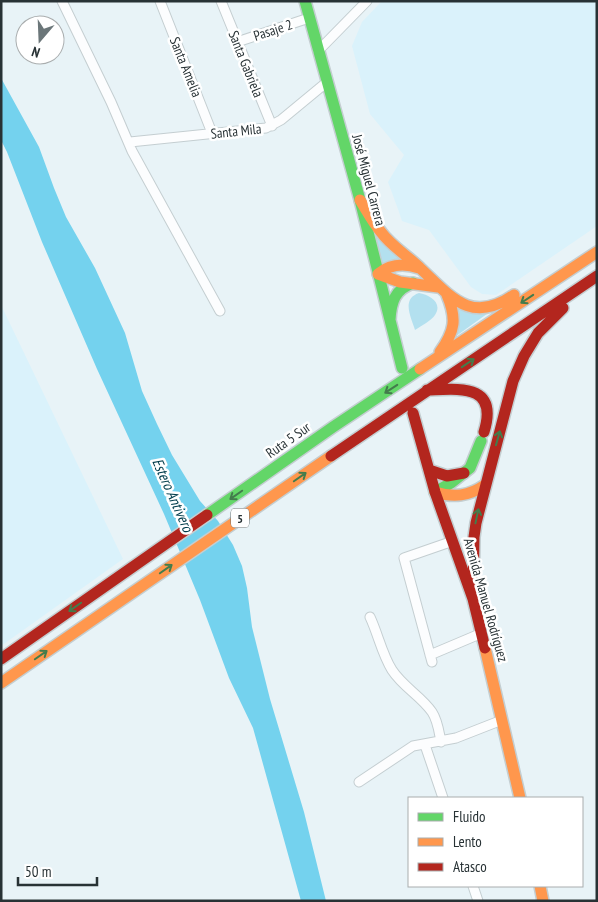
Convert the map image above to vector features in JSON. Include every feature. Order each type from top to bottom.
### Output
[{"type":"main road","name":"José Miguel Carrera","points":[[304,1],[360,200],[402,368]]},
{"type":"main road","points":[[360,200],[381,234],[443,291],[453,310],[454,328],[448,341],[432,362]]},
{"type":"main road","points":[[421,269],[398,264],[390,266],[378,274],[394,282],[413,282],[443,291],[470,306],[492,307],[501,304],[566,262],[597,246]]},
{"type":"main road","name":"Ruta 5 Sur","points":[[1,659],[334,427],[597,252]]},
{"type":"main road","points":[[473,599],[474,537],[485,484],[513,381],[524,356],[538,333],[597,277]]},
{"type":"main road","name":"5","points":[[1,683],[427,390],[597,277]]},
{"type":"main road","points":[[390,320],[391,304],[394,295],[402,287],[413,282]]},
{"type":"main road","points":[[427,390],[462,389],[477,394],[482,398],[487,409],[488,420],[470,468],[452,483],[435,492]]},
{"type":"main road","name":"Avenida Manuel Rodríguez","points":[[413,413],[435,492],[473,599],[520,797]]},
{"type":"main road","points":[[429,470],[447,476],[466,472]]},
{"type":"main road","points":[[435,492],[449,496],[464,496],[478,490],[485,484]]},
{"type":"main road","points":[[540,887],[543,901]]},
{"type":"street","points":[[62,1],[130,142],[132,151],[220,311]]},
{"type":"street","name":"Santa Amelia","points":[[160,1],[212,133]]},
{"type":"street","name":"Santa Gabriela","points":[[221,1],[272,126]]},
{"type":"street","points":[[318,51],[367,1]]},
{"type":"street","name":"Pasaje 2","points":[[237,42],[309,18]]},
{"type":"street","name":"Santa Mila","points":[[130,142],[261,129],[272,126],[327,82]]},
{"type":"street","points":[[453,540],[404,558],[431,659],[482,633]]},
{"type":"street","points":[[370,617],[384,654],[399,681],[432,711],[441,742]]},
{"type":"street","points":[[359,782],[414,746],[456,738],[502,720]]},
{"type":"street","points":[[425,745],[443,797]]},
{"type":"street","points":[[473,887],[478,901]]},
{"type":"shaded area","points":[[382,1],[597,1],[597,226],[496,295],[482,294],[471,287],[429,230],[402,221],[388,182],[404,155],[370,114],[352,46],[362,22]]},
{"type":"shaded area","points":[[371,231],[408,261],[382,265]]},
{"type":"shaded area","points":[[419,293],[434,300],[437,311],[431,319],[415,330],[409,304],[410,299]]},
{"type":"shaded area","points":[[1,305],[123,559],[1,646]]},
{"type":"shaded area","points":[[455,307],[491,311],[452,339]]},
{"type":"water","name":"Estero Antivero","points":[[1,78],[39,147],[66,217],[95,268],[125,333],[142,391],[172,455],[200,501],[218,521],[233,545],[242,566],[252,627],[270,699],[304,812],[326,901],[301,901],[253,728],[229,678],[200,600],[164,514],[97,369],[42,242],[1,140]]},
{"type":"traffic: fast","points":[[305,1],[360,200],[402,368]]},
{"type":"traffic: fast","points":[[390,320],[391,307],[395,297],[402,289],[413,283]]},
{"type":"traffic: fast","points":[[207,515],[420,369]]},
{"type":"traffic: fast","points":[[435,492],[451,483],[470,468],[481,441]]},
{"type":"traffic: slow","points":[[360,200],[375,225],[385,237],[442,289],[462,304],[486,308],[499,304],[514,295]]},
{"type":"traffic: slow","points":[[420,369],[597,252]]},
{"type":"traffic: slow","points":[[419,268],[397,265],[387,268],[378,274],[400,282],[438,287]]},
{"type":"traffic: slow","points":[[440,352],[449,338],[453,325],[452,311],[447,295]]},
{"type":"traffic: slow","points":[[1,683],[331,456]]},
{"type":"traffic: slow","points":[[435,492],[461,495],[473,492],[485,485]]},
{"type":"traffic: slow","points":[[485,648],[520,797]]},
{"type":"traffic: slow","points":[[540,887],[543,901]]},
{"type":"traffic: jam","points":[[331,456],[597,276]]},
{"type":"traffic: jam","points":[[473,599],[476,523],[513,381],[524,356],[538,333],[563,308]]},
{"type":"traffic: jam","points":[[427,390],[463,390],[473,392],[481,397],[486,405],[487,416],[484,432]]},
{"type":"traffic: jam","points":[[413,413],[435,492],[473,599],[485,648]]},
{"type":"traffic: jam","points":[[429,470],[447,476],[464,473]]},
{"type":"traffic: jam","points":[[1,659],[207,515]]}]
